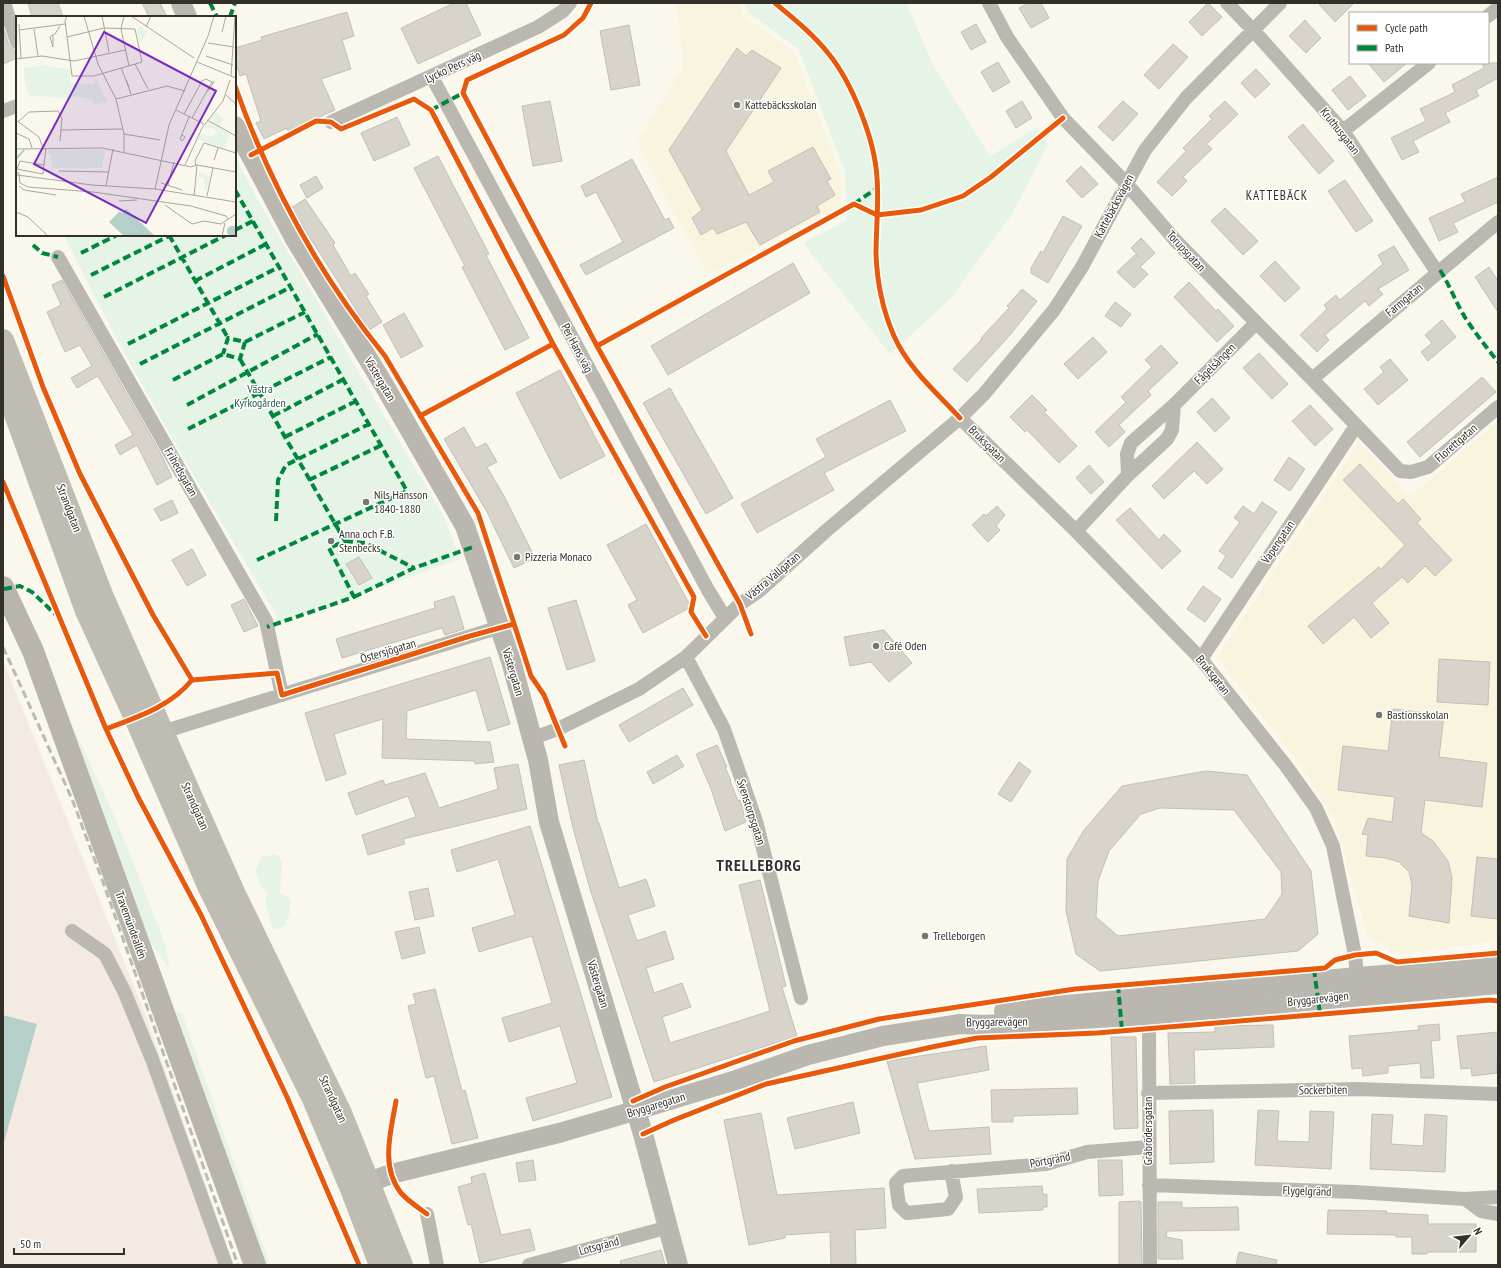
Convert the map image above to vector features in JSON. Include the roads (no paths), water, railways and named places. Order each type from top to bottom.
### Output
[{"type":"highway","name":"Travemündeallén","points":[[3,586],[33,651],[255,1265]]},
{"type":"main road","points":[[180,3],[186,16]]},
{"type":"main road","name":"Västergatan","points":[[236,128],[294,239],[384,385],[465,526],[500,628],[533,738],[549,822],[669,1227],[678,1265]]},
{"type":"main road","name":"Strandgatan","points":[[3,340],[103,597],[153,734]]},
{"type":"main road","name":"Strandgatan","points":[[3,379],[86,611],[153,734],[233,890],[340,1114],[380,1265]]},
{"type":"main road","name":"Bryggarevägen","points":[[960,1024],[984,1025],[1358,986],[1498,966]]},
{"type":"main road","name":"Bryggarevägen","points":[[1358,986],[1498,984]]},
{"type":"main road","name":"Bryggaregatan","points":[[360,1185],[391,1174],[559,1133],[635,1111],[736,1080],[808,1055],[883,1036],[960,1024]]},
{"type":"main road","name":"Strandgatan","points":[[360,1185],[402,1265]]},
{"type":"street","points":[[4,3],[16,39]]},
{"type":"street","name":"Lycko Pers väg","points":[[331,122],[432,77],[538,27],[564,11],[570,3]]},
{"type":"street","name":"Torupsgatan","points":[[989,3],[1007,38],[1063,118],[1126,183],[1175,240],[1400,471],[1411,472]]},
{"type":"street","name":"Kruthusgatan","points":[[1227,3],[1343,131],[1437,272]]},
{"type":"street","name":"Kattebäcksvägen","points":[[960,418],[984,394],[1054,310],[1082,267],[1145,150],[1186,98],[1280,3]]},
{"type":"street","points":[[1489,15],[1498,8]]},
{"type":"street","points":[[1343,131],[1428,64]]},
{"type":"street","name":"Per Hans väg","points":[[432,77],[570,338],[708,590],[725,618]]},
{"type":"street","points":[[3,112],[16,106]]},
{"type":"street","name":"Farmgatan","points":[[1312,379],[1498,222]]},
{"type":"street","name":"Frihedsgatan","points":[[58,257],[266,621],[282,695]]},
{"type":"street","name":"Fågelsången","points":[[1128,475],[1127,454],[1131,444],[1174,405],[1256,323]]},
{"type":"street","points":[[1076,531],[1128,475],[1167,439],[1172,430],[1174,405]]},
{"type":"street","name":"Florettgatan","points":[[1411,472],[1428,467],[1498,407]]},
{"type":"street","name":"Västra Vallgatan","points":[[533,738],[558,729],[639,688],[686,657],[740,604],[759,591],[827,530],[960,418]]},
{"type":"street","name":"Bruksgatan","points":[[960,418],[1076,531],[1201,659],[1286,766],[1316,808],[1333,846],[1355,955],[1358,986]]},
{"type":"street","name":"Vapengatan","points":[[1201,659],[1356,426]]},
{"type":"street","name":"Östersjögatan","points":[[153,734],[500,628]]},
{"type":"street","name":"Svenstorpsgatan","points":[[686,657],[724,729],[756,821],[801,998]]},
{"type":"street","points":[[72,931],[105,954],[124,991],[152,1059],[226,1265]]},
{"type":"street","name":"Gråbrödersgatan","points":[[1146,1007],[1150,1265]]},
{"type":"street","name":"Sockerbiten","points":[[1148,1093],[1358,1089],[1498,1094]]},
{"type":"street","name":"Portgränd","points":[[951,1171],[1046,1164],[1087,1152],[1148,1147]]},
{"type":"street","name":"Flygelgränd","points":[[1149,1186],[1355,1192],[1465,1200],[1498,1197]]},
{"type":"street","name":"Flygelgränd","points":[[1465,1200],[1481,1211],[1498,1214]]},
{"type":"street","points":[[427,1214],[437,1265]]},
{"type":"street","name":"Lotsgränd","points":[[529,1265],[669,1227]]},
{"type":"water","points":[[3,1015],[37,1024],[3,1146]]},
{"type":"railway","points":[[3,647],[72,799],[103,882],[238,1265]]},
{"type":"place","name":"Kattebäcksskolan","points":[[737,105]]},
{"type":"place","name":"Nils Hansson 1840-1880","points":[[366,502]]},
{"type":"place","name":"Anna och F.B. Stenbecks","points":[[331,541]]},
{"type":"place","name":"Pizzeria Monaco","points":[[517,557]]},
{"type":"place","name":"Café Oden","points":[[876,646]]},
{"type":"place","name":"Bastionsskolan","points":[[1379,715]]},
{"type":"place","name":"Trelleborgen","points":[[925,936]]},
{"type":"district","name":"KATTEBÄCK","points":[[1277,195]]},
{"type":"district","name":"TRELLEBORG","points":[[759,865]]},
{"type":"park label","name":"Västra Kyrkogården","points":[[260,396]]}]
